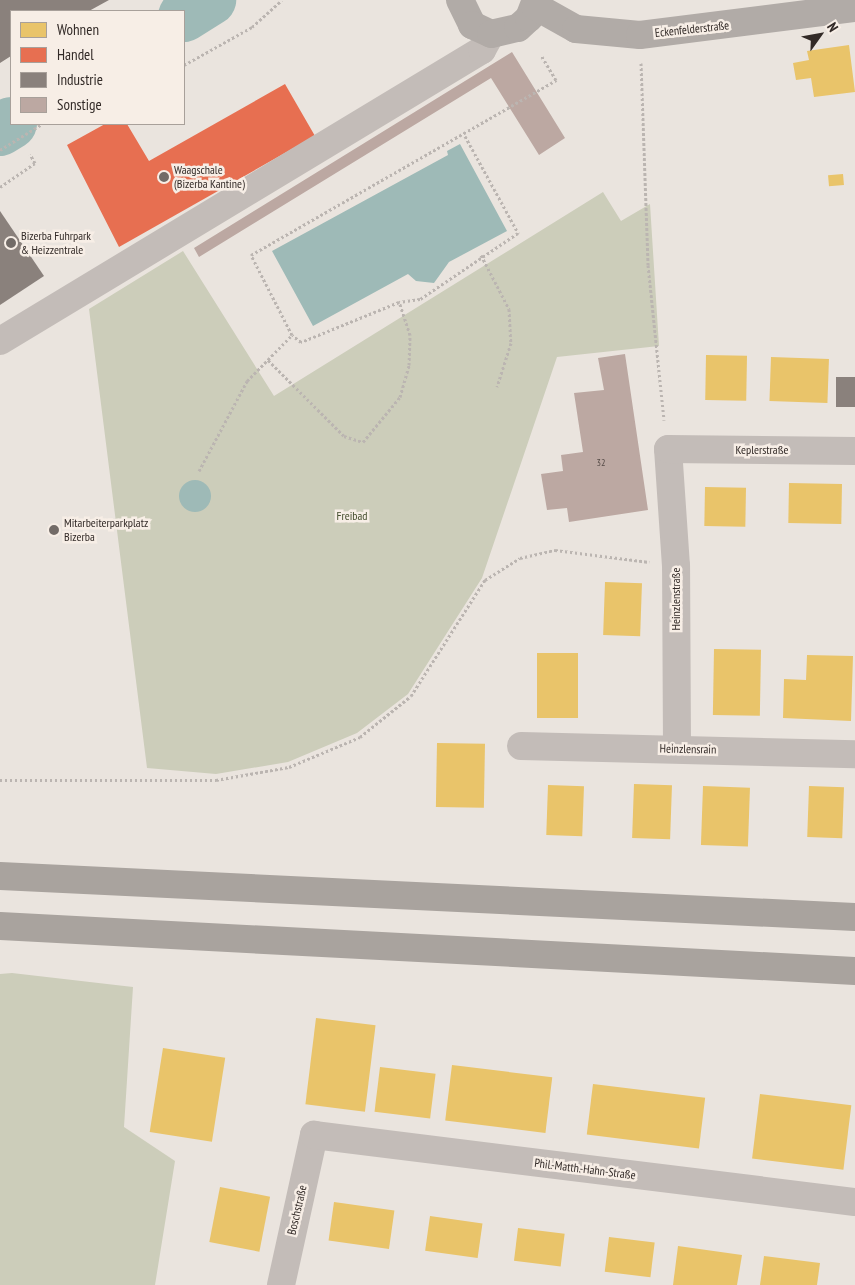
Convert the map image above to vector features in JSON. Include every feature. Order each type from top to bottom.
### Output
[{"type":"highway","points":[[0,876],[855,917]]},
{"type":"highway","points":[[0,926],[855,971]]},
{"type":"main road","points":[[460,0],[472,25],[491,34],[518,28],[535,3]]},
{"type":"main road","name":"Eckenfelderstraße","points":[[535,3],[576,30],[640,35],[855,8]]},
{"type":"street","points":[[0,341],[482,50],[491,34]]},
{"type":"street","name":"Keplerstraße","points":[[668,449],[855,451]]},
{"type":"street","name":"Heinzlenstraße","points":[[668,449],[676,566],[677,748]]},
{"type":"street","name":"Heinzlensrain","points":[[521,746],[677,748],[855,754]]},
{"type":"street","name":"Phil.-Matth.-Hahn-Straße","points":[[314,1135],[855,1202]]},
{"type":"street","name":"Boschstraße","points":[[281,1285],[314,1135]]},
{"type":"path","points":[[185,64],[252,27],[282,0]]},
{"type":"path","points":[[640,35],[648,265],[668,449]]},
{"type":"path","points":[[465,136],[518,233],[481,255],[420,299],[400,302],[301,342],[292,335],[251,255],[465,136],[556,80],[541,55]]},
{"type":"path","points":[[0,150],[40,125]]},
{"type":"path","points":[[0,187],[35,163],[30,154]]},
{"type":"path","points":[[481,255],[509,309],[511,343],[497,387]]},
{"type":"path","points":[[268,360],[344,436],[363,442],[400,397],[409,365],[410,335],[400,302]]},
{"type":"path","points":[[199,471],[230,407],[247,381],[292,335]]},
{"type":"path","points":[[0,780],[216,780],[289,766],[360,737],[411,696],[485,580],[520,558],[555,550],[676,566]]},
{"type":"green space","name":"Freibad","points":[[603,192],[621,221],[650,204],[659,346],[557,357],[482,578],[408,694],[357,733],[288,762],[216,774],[147,768],[89,309],[183,251],[274,396]]},
{"type":"green space","points":[[12,973],[133,987],[124,1127],[175,1161],[155,1285],[0,1285],[0,974]]},
{"type":"water","points":[[460,144],[507,231],[449,262],[434,283],[416,281],[408,274],[313,326],[272,251],[448,155],[447,151]]},
{"type":"water","points":[[195,480],[206,485],[211,496],[206,507],[195,512],[184,507],[179,496],[184,485]]},
{"type":"building: Wohnen","points":[[849,45],[855,92],[814,97],[811,78],[796,80],[793,63],[809,60],[807,51]]},
{"type":"building: Wohnen","points":[[843,174],[844,185],[829,186],[828,175]]},
{"type":"building: Wohnen","points":[[706,355],[747,356],[746,401],[705,400]]},
{"type":"building: Wohnen","points":[[771,357],[829,359],[827,403],[769,401]]},
{"type":"building: Wohnen","points":[[789,483],[842,484],[841,524],[788,523]]},
{"type":"building: Wohnen","points":[[705,487],[746,488],[745,527],[704,526]]},
{"type":"building: Wohnen","points":[[605,582],[642,583],[640,636],[603,635]]},
{"type":"building: Wohnen","points":[[714,649],[761,650],[760,716],[713,715]]},
{"type":"building: Wohnen","points":[[537,653],[578,653],[578,718],[537,718]]},
{"type":"building: Wohnen","points":[[807,655],[853,656],[851,721],[783,718],[784,679],[806,680]]},
{"type":"building: Wohnen","points":[[437,743],[485,744],[484,808],[436,807]]},
{"type":"building: Wohnen","points":[[634,784],[672,785],[670,839],[632,838]]},
{"type":"building: Wohnen","points":[[548,785],[584,786],[582,836],[546,835]]},
{"type":"building: Wohnen","points":[[703,786],[750,788],[748,847],[701,845]]},
{"type":"building: Wohnen","points":[[809,786],[844,787],[842,838],[807,837]]},
{"type":"building: Wohnen","points":[[316,1018],[376,1025],[365,1112],[305,1104]]},
{"type":"building: Wohnen","points":[[163,1048],[225,1058],[212,1142],[150,1132]]},
{"type":"building: Wohnen","points":[[452,1065],[552,1077],[545,1133],[445,1121]]},
{"type":"building: Wohnen","points":[[380,1067],[436,1074],[430,1118],[375,1112]]},
{"type":"building: Wohnen","points":[[593,1084],[705,1098],[699,1148],[587,1135]]},
{"type":"building: Wohnen","points":[[760,1094],[851,1105],[843,1170],[752,1159]]},
{"type":"building: Wohnen","points":[[220,1187],[270,1197],[259,1252],[209,1242]]},
{"type":"building: Wohnen","points":[[334,1202],[394,1210],[389,1249],[329,1241]]},
{"type":"building: Wohnen","points":[[430,1216],[482,1223],[478,1258],[425,1251]]},
{"type":"building: Wohnen","points":[[518,1228],[565,1234],[561,1266],[514,1261]]},
{"type":"building: Wohnen","points":[[609,1237],[655,1243],[650,1277],[605,1272]]},
{"type":"building: Wohnen","points":[[678,1246],[742,1255],[737,1285],[673,1285]]},
{"type":"building: Wohnen","points":[[764,1256],[820,1263],[817,1285],[760,1285]]},
{"type":"building: Handel","name":"Waagschale (Bizerba Kantine)","points":[[285,84],[315,136],[119,247],[67,145],[103,125],[128,125],[149,161]]},
{"type":"building: Industrie","points":[[0,0],[109,0],[91,10],[10,10],[10,57],[0,63]]},
{"type":"building: Industrie","name":"Bizerba Fuhrpark & Heizzentrale","points":[[0,211],[44,276],[0,305]]},
{"type":"building: Industrie","points":[[836,377],[855,377],[855,407],[836,407]]},
{"type":"building: Sonstige","points":[[512,52],[565,138],[539,155],[491,78],[199,257],[194,248]]},
{"type":"building: Sonstige","points":[[625,354],[648,510],[569,522],[567,508],[547,510],[541,474],[563,471],[561,455],[583,452],[574,393],[604,390],[598,358]]},
{"type":"waterway","points":[[185,15],[210,0]]},
{"type":"waterway","points":[[0,130],[10,124]]},
{"type":"place","name":"Waagschale (Bizerba Kantine)","points":[[164,177]]},
{"type":"place","name":"Bizerba Fuhrpark & Heizzentrale","points":[[11,243]]},
{"type":"place","name":"Mitarbeiterparkplatz Bizerba","points":[[54,530]]}]
